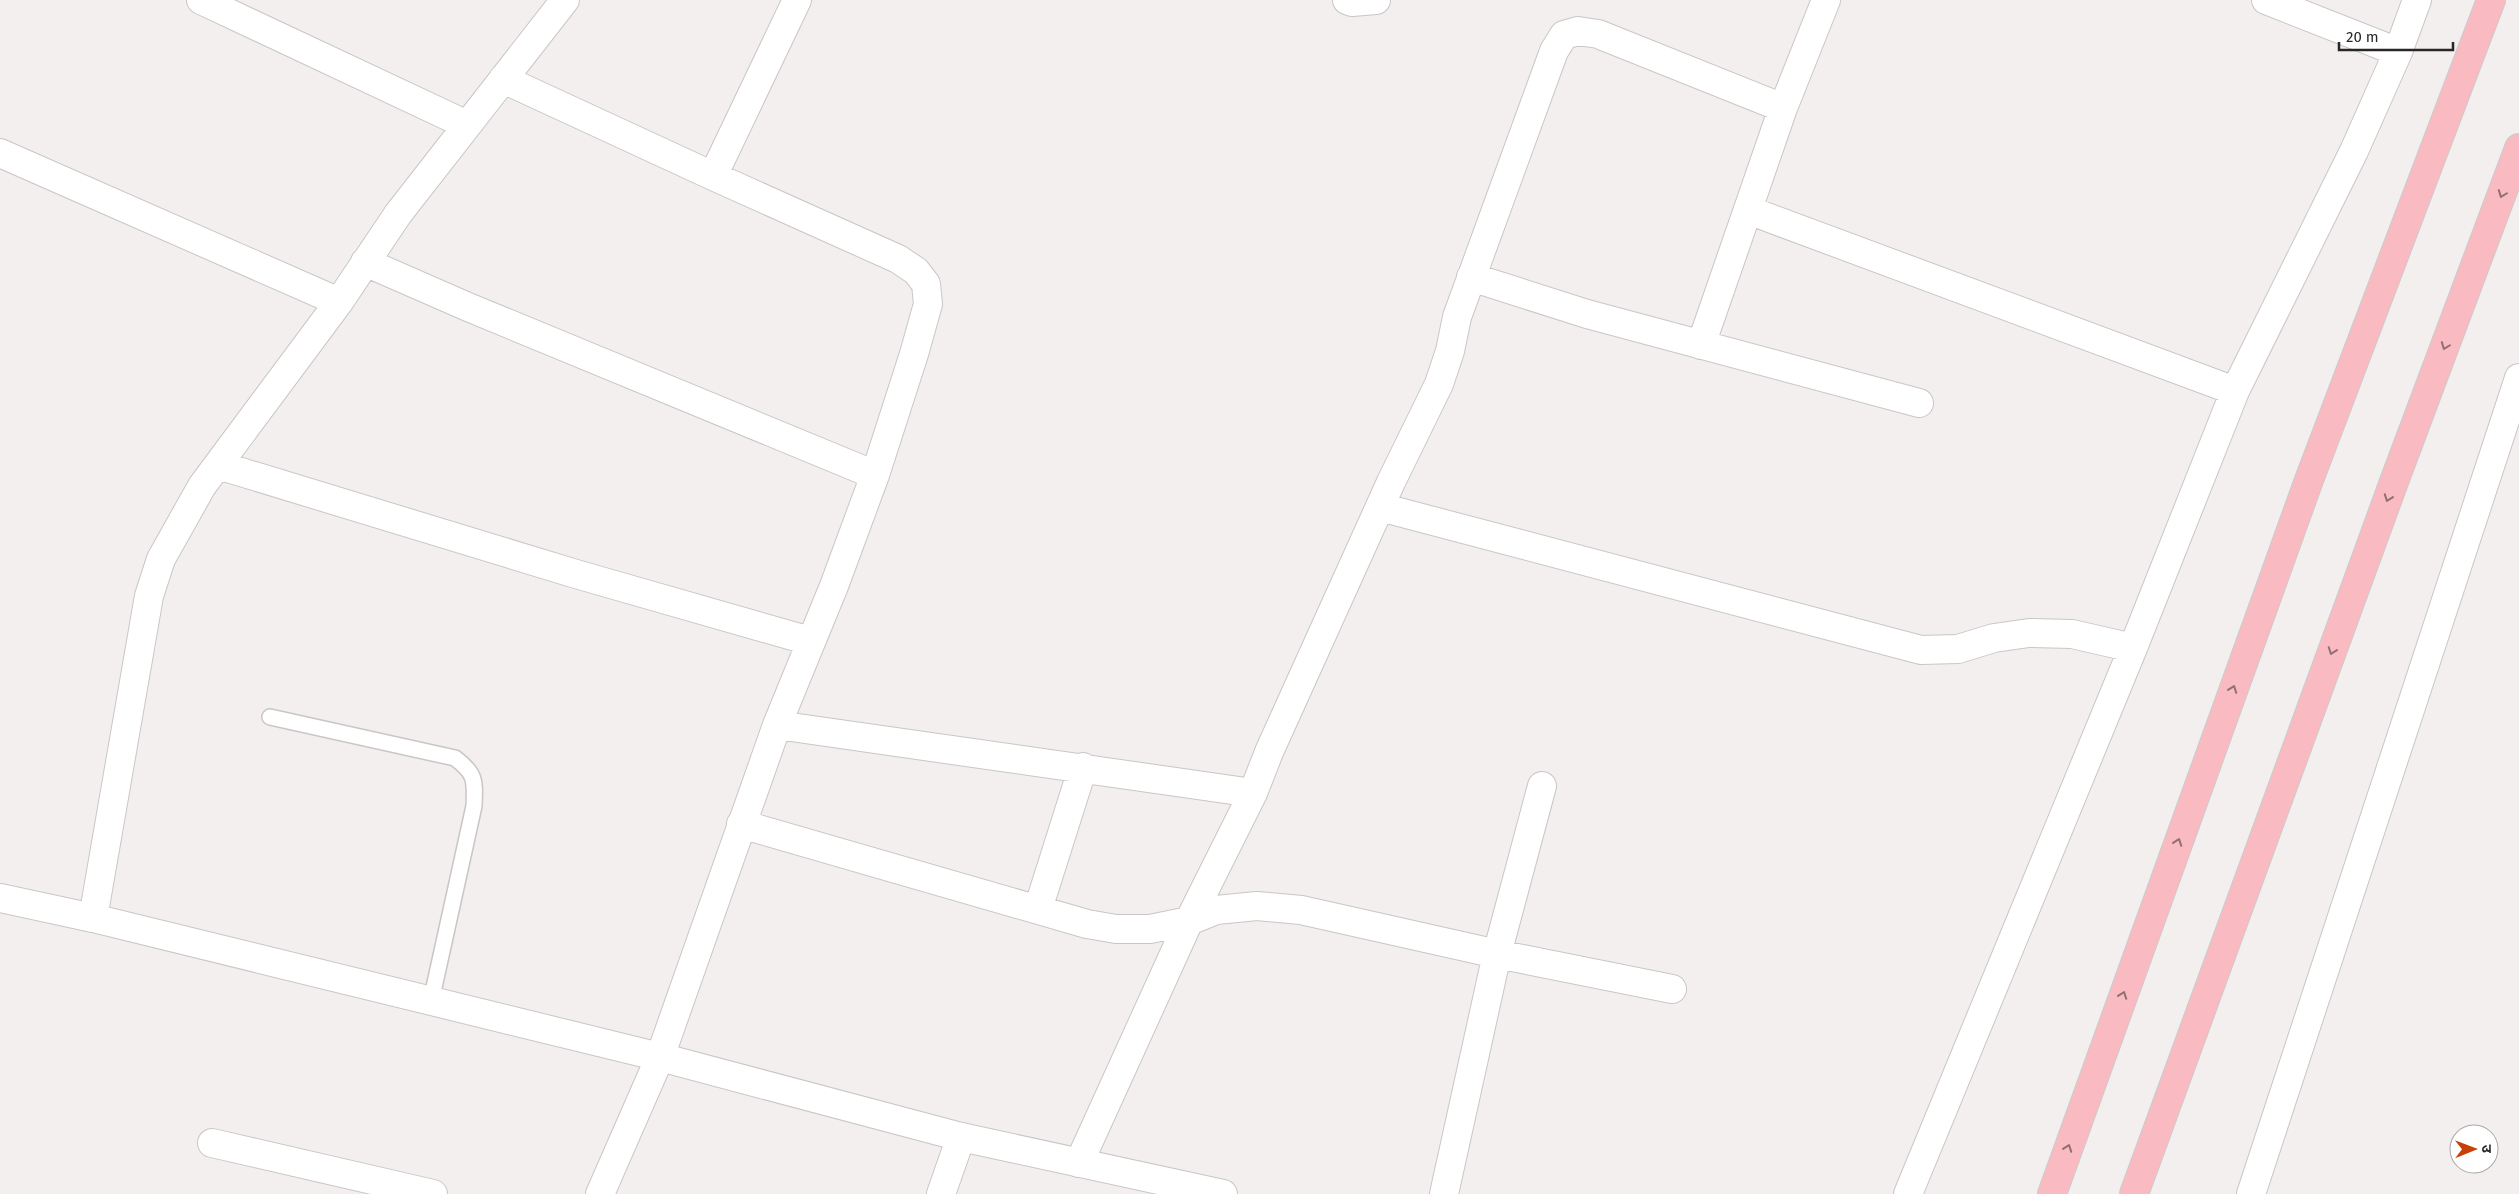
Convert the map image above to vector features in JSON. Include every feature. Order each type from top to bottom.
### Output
[{"type":"highway","points":[[2052,1194],[2309,480],[2491,0]]},
{"type":"highway","points":[[2134,1194],[2395,479],[2519,148]]},
{"type":"street","points":[[201,0],[467,125]]},
{"type":"street","points":[[93,918],[149,596],[161,560],[175,531],[218,464],[339,302],[398,214],[565,0]]},
{"type":"street","points":[[713,176],[797,0]]},
{"type":"street","points":[[1347,0],[1352,2],[1376,0]]},
{"type":"street","points":[[1701,345],[1783,108],[1826,0]]},
{"type":"street","points":[[2266,0],[2398,52]]},
{"type":"street","points":[[1908,1194],[2133,648],[2235,391],[2354,150],[2398,52],[2417,0]]},
{"type":"street","points":[[1079,1163],[1190,921],[1253,793],[1268,752],[1380,507],[1439,384],[1450,351],[1457,317],[1471,277],[1554,51],[1564,35],[1578,31],[1598,34],[1783,108]]},
{"type":"street","points":[[503,79],[713,176],[898,258],[916,271],[926,284],[928,304],[875,475],[834,586],[777,725],[660,1057],[600,1194]]},
{"type":"street","points":[[0,153],[339,302]]},
{"type":"street","points":[[1748,210],[2235,391]]},
{"type":"street","points":[[365,262],[468,307],[875,475]]},
{"type":"street","points":[[1471,277],[1588,314],[1919,403]]},
{"type":"street","points":[[2251,1194],[2519,378]]},
{"type":"street","points":[[218,464],[576,574],[810,641]]},
{"type":"street","points":[[1380,507],[1921,650],[1958,649],[1994,638],[2029,633],[2072,634],[2133,648]]},
{"type":"street","points":[[777,725],[1253,793]]},
{"type":"street","points":[[1038,909],[1083,768]]},
{"type":"street","points":[[1444,1194],[1497,954],[1542,786]]},
{"type":"street","points":[[741,824],[1087,924],[1116,929],[1150,929],[1190,921],[1216,910],[1257,906],[1301,910],[1497,954],[1672,989]]},
{"type":"street","points":[[0,898],[93,918],[660,1057],[961,1137],[1221,1194]]},
{"type":"street","points":[[941,1194],[961,1137]]},
{"type":"street","points":[[212,1143],[433,1194]]},
{"type":"lane","points":[[270,717],[454,758],[470,769],[475,783],[474,806],[431,1001]]}]
